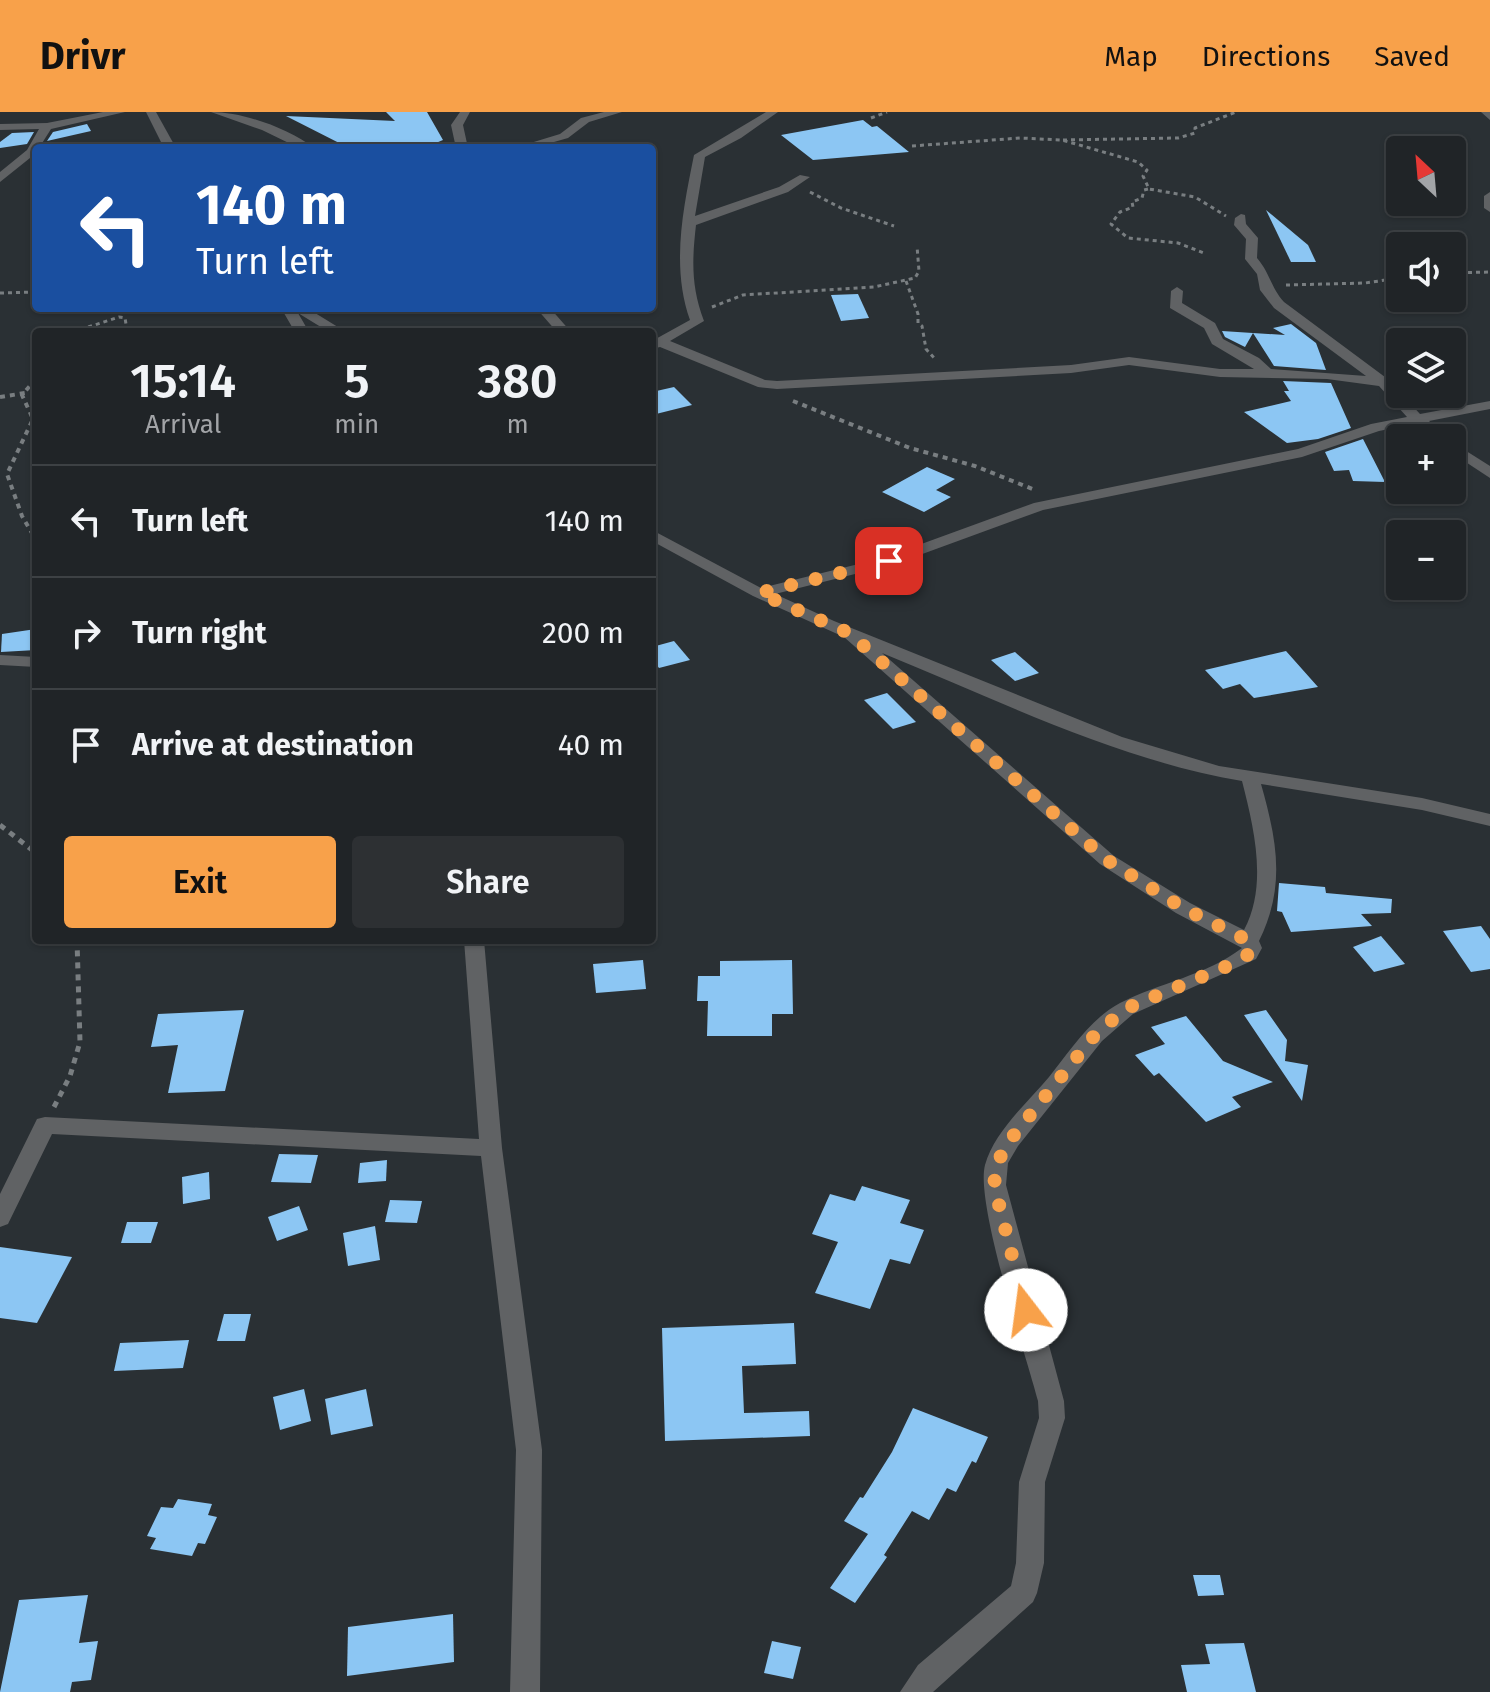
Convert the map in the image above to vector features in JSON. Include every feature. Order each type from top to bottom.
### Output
[{"type":"street","points":[[0,127],[47,126],[120,112]]},
{"type":"street","points":[[151,112],[168,144]]},
{"type":"street","points":[[216,112],[266,128],[300,144]]},
{"type":"street","points":[[461,144],[457,125],[465,112]]},
{"type":"street","points":[[535,144],[564,136],[580,122],[617,112]]},
{"type":"street","points":[[656,344],[697,321],[686,284],[688,211],[700,155],[737,136],[773,112]]},
{"type":"street","points":[[1486,112],[1490,117]]},
{"type":"street","points":[[36,144],[47,126]]},
{"type":"street","points":[[0,178],[32,150]]},
{"type":"street","points":[[690,223],[723,208],[794,187],[804,177]]},
{"type":"street","points":[[1490,196],[1490,208]]},
{"type":"street","points":[[1241,222],[1252,238],[1251,259],[1263,273],[1270,295],[1297,321],[1384,383],[1424,424]]},
{"type":"street","points":[[1177,291],[1175,305],[1210,326],[1217,341],[1254,361],[1267,373]]},
{"type":"street","points":[[305,312],[332,328]]},
{"type":"street","points":[[546,312],[560,328]]},
{"type":"street","points":[[656,344],[763,384],[800,385],[1071,369],[1129,361],[1220,373],[1327,375],[1384,383]]},
{"type":"street","points":[[759,593],[889,561],[1039,506],[1302,453],[1376,427],[1490,405]]},
{"type":"street","points":[[1466,456],[1490,473]]},
{"type":"street","points":[[656,537],[759,593],[849,633],[1116,741],[1217,771],[1422,804],[1490,820]]},
{"type":"street","points":[[849,633],[1107,860],[1183,908],[1249,941],[1252,948],[1249,954],[1225,967],[1125,1009],[1094,1036],[1010,1140],[997,1163],[994,1185],[1001,1219],[1051,1401],[1052,1418],[1032,1482],[1030,1563],[1023,1593],[928,1675],[915,1692]]},
{"type":"street","points":[[0,660],[32,662]]},
{"type":"street","points":[[1249,941],[1264,910],[1267,882],[1261,817],[1250,776]]},
{"type":"street","points":[[474,944],[491,1148],[529,1450],[525,1692]]},
{"type":"street","points":[[0,1218],[45,1125],[491,1148]]},
{"type":"path","points":[[871,118],[887,112]]},
{"type":"path","points":[[1062,140],[1081,137],[1168,142],[1195,133],[1195,128],[1236,112]]},
{"type":"path","points":[[912,146],[1020,138],[1062,140],[1101,149],[1145,166],[1147,170],[1143,176],[1149,189]]},
{"type":"path","points":[[794,187],[894,226]]},
{"type":"path","points":[[1204,253],[1178,243],[1128,238],[1111,224],[1120,212],[1133,207],[1132,202],[1149,189],[1195,197],[1241,222]]},
{"type":"path","points":[[697,321],[709,309],[743,295],[874,287],[915,278],[919,271],[917,246]]},
{"type":"path","points":[[1466,273],[1490,272]]},
{"type":"path","points":[[1266,286],[1386,280]]},
{"type":"path","points":[[906,281],[918,314],[918,323],[922,326],[923,341],[938,364],[938,376]]},
{"type":"path","points":[[0,293],[32,292]]},
{"type":"path","points":[[85,328],[119,317],[125,318],[127,328]]},
{"type":"path","points":[[32,384],[23,402],[32,417]]},
{"type":"path","points":[[763,384],[802,405],[910,448],[975,466],[1067,499]]},
{"type":"path","points":[[0,397],[25,393]]},
{"type":"path","points":[[32,421],[7,474],[17,496],[18,510],[32,531]]},
{"type":"path","points":[[0,825],[32,850]]},
{"type":"path","points":[[45,1125],[70,1076],[80,1042],[77,944]]},
{"type":"building","points":[[386,112],[427,112],[443,140],[434,144],[341,144],[286,116],[395,121]]},
{"type":"building","points":[[863,120],[872,127],[877,126],[909,152],[813,160],[781,135]]},
{"type":"building","points":[[87,124],[91,131],[47,141],[53,132]]},
{"type":"building","points":[[34,132],[27,144],[0,148],[0,142],[12,133]]},
{"type":"building","points":[[1266,210],[1308,245],[1316,262],[1291,262]]},
{"type":"building","points":[[858,294],[869,318],[841,321],[831,295]]},
{"type":"building","points":[[1291,324],[1316,343],[1326,370],[1274,366],[1253,333],[1245,347],[1225,337],[1222,331],[1285,335],[1273,328]]},
{"type":"building","points":[[1283,381],[1331,383],[1351,428],[1318,439],[1287,443],[1244,412],[1291,401],[1284,391],[1289,391]]},
{"type":"building","points":[[674,387],[692,405],[656,414],[656,391]]},
{"type":"building","points":[[1363,439],[1385,482],[1353,481],[1349,470],[1334,471],[1325,452]]},
{"type":"building","points":[[927,467],[955,479],[936,490],[951,497],[924,512],[882,492]]},
{"type":"building","points":[[32,630],[32,650],[1,652],[2,634]]},
{"type":"building","points":[[674,641],[690,660],[659,668],[656,664],[656,646]]},
{"type":"building","points":[[1286,651],[1318,687],[1254,698],[1240,684],[1223,689],[1205,670]]},
{"type":"building","points":[[1015,652],[1039,673],[1015,681],[991,660]]},
{"type":"building","points":[[887,693],[916,722],[893,729],[864,700]]},
{"type":"building","points":[[1279,883],[1325,887],[1326,893],[1392,899],[1391,913],[1361,914],[1372,926],[1291,932],[1282,912],[1277,911]]},
{"type":"building","points":[[1481,926],[1490,939],[1490,969],[1471,972],[1443,931]]},
{"type":"building","points":[[1381,936],[1405,964],[1374,972],[1353,947]]},
{"type":"building","points":[[643,960],[646,989],[596,993],[593,964]]},
{"type":"building","points":[[792,960],[793,1014],[772,1014],[772,1036],[707,1036],[708,1001],[697,1001],[698,976],[720,976],[720,961]]},
{"type":"building","points":[[244,1010],[225,1091],[168,1093],[178,1045],[151,1047],[158,1014]]},
{"type":"building","points":[[1266,1010],[1287,1040],[1285,1061],[1308,1065],[1302,1101],[1244,1015]]},
{"type":"building","points":[[1186,1016],[1223,1061],[1273,1082],[1232,1097],[1241,1107],[1206,1122],[1159,1073],[1154,1076],[1135,1055],[1165,1044],[1151,1027]]},
{"type":"building","points":[[279,1154],[318,1155],[311,1183],[271,1182]]},
{"type":"building","points":[[387,1160],[386,1181],[358,1183],[360,1163]]},
{"type":"building","points":[[209,1172],[210,1199],[183,1204],[182,1177]]},
{"type":"building","points":[[862,1186],[910,1200],[900,1223],[924,1230],[910,1264],[890,1259],[870,1309],[815,1293],[838,1242],[812,1234],[830,1194],[855,1201]]},
{"type":"building","points":[[390,1200],[422,1201],[417,1223],[385,1222]]},
{"type":"building","points":[[299,1206],[308,1230],[277,1241],[268,1217]]},
{"type":"building","points":[[127,1222],[158,1222],[151,1243],[121,1243]]},
{"type":"building","points":[[375,1226],[380,1260],[348,1266],[343,1233]]},
{"type":"building","points":[[0,1247],[72,1257],[37,1323],[0,1318]]},
{"type":"building","points":[[224,1314],[251,1314],[245,1341],[217,1341]]},
{"type":"building","points":[[794,1323],[796,1364],[742,1366],[744,1413],[809,1411],[810,1436],[665,1441],[662,1328]]},
{"type":"building","points":[[189,1340],[183,1368],[114,1371],[120,1343]]},
{"type":"building","points":[[304,1389],[311,1421],[280,1430],[273,1397]]},
{"type":"building","points":[[366,1389],[373,1426],[331,1435],[325,1399]]},
{"type":"building","points":[[913,1408],[988,1437],[976,1463],[972,1461],[956,1492],[947,1488],[929,1520],[912,1511],[884,1555],[887,1557],[855,1603],[830,1588],[868,1534],[844,1521],[860,1497],[863,1498],[892,1452]]},
{"type":"building","points":[[178,1499],[212,1504],[208,1515],[217,1517],[205,1544],[198,1543],[192,1556],[150,1549],[156,1538],[147,1536],[161,1507],[173,1508]]},
{"type":"building","points":[[1193,1575],[1220,1575],[1224,1595],[1198,1596]]},
{"type":"building","points":[[88,1595],[79,1643],[98,1641],[91,1680],[72,1682],[70,1692],[0,1692],[19,1600]]},
{"type":"building","points":[[453,1614],[454,1662],[347,1676],[348,1627]]},
{"type":"building","points":[[772,1641],[801,1647],[793,1679],[764,1673]]},
{"type":"building","points":[[1244,1643],[1256,1692],[1187,1692],[1181,1665],[1210,1664],[1205,1644]]},
{"type":"route","points":[[889,561],[759,593],[849,633],[1107,860],[1183,908],[1241,936],[1249,941],[1252,948],[1249,954],[1225,967],[1125,1009],[1094,1036],[1010,1140],[997,1163],[994,1185],[1026,1310]]}]
